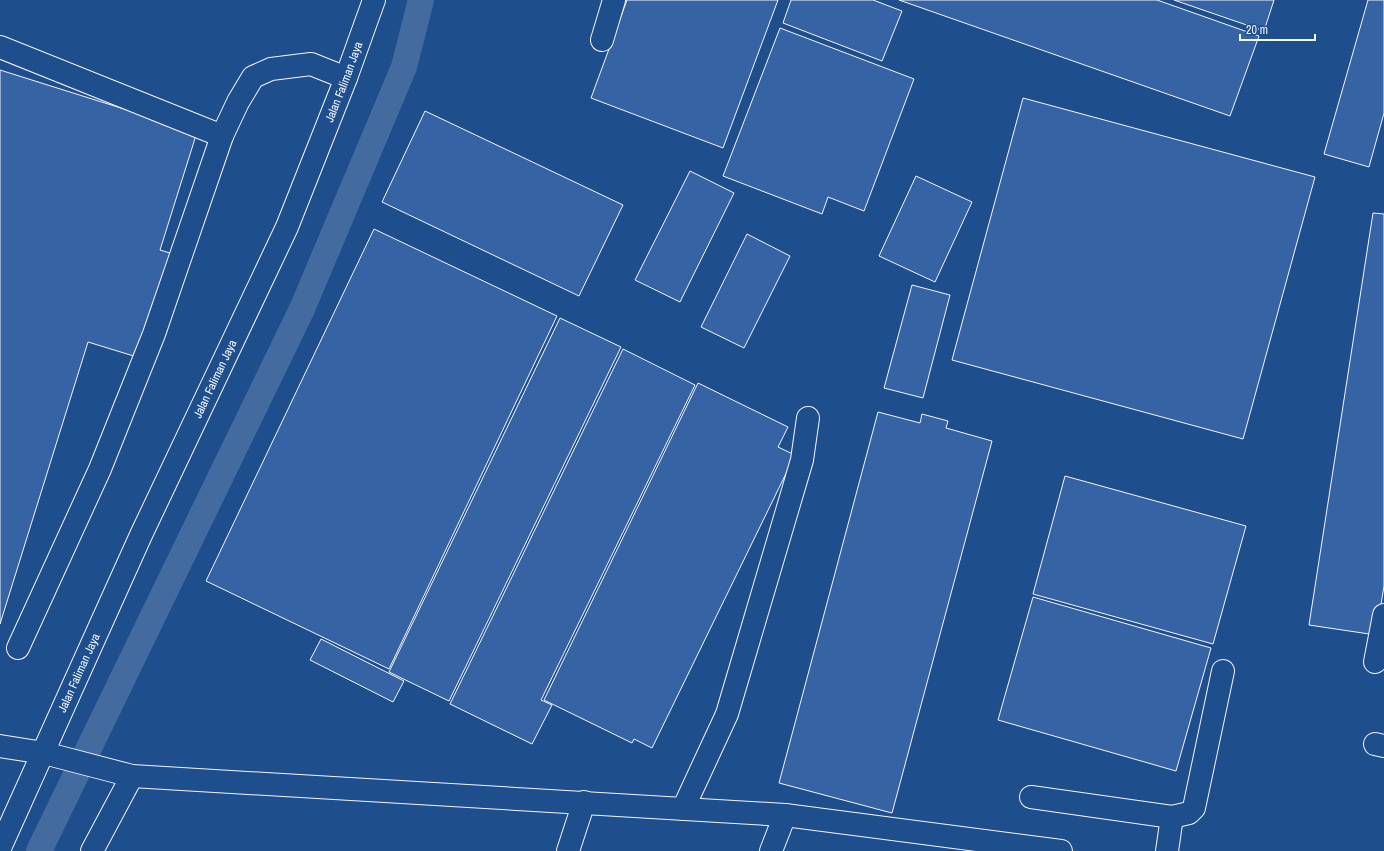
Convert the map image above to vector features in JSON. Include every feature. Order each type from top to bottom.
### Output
[{"type":"street","name":"Jalan Faliman Jaya","points":[[0,848],[51,755],[141,535],[288,227],[346,78],[374,0]]},
{"type":"street","points":[[602,40],[614,0]]},
{"type":"street","points":[[0,47],[222,136]]},
{"type":"street","points":[[18,648],[100,469],[154,334],[222,136],[238,102],[253,78],[271,68],[311,64],[346,78]]},
{"type":"street","points":[[683,810],[727,714],[802,460],[808,418]]},
{"type":"street","points":[[1375,662],[1384,614]]},
{"type":"street","points":[[1031,797],[1172,817],[1189,813],[1194,808],[1223,671]]},
{"type":"street","points":[[0,746],[51,755],[132,776],[785,815],[1061,851]]},
{"type":"street","points":[[92,851],[132,776]]},
{"type":"street","points":[[568,851],[584,802]]},
{"type":"street","points":[[771,851],[785,815]]},
{"type":"street","points":[[1167,851],[1172,817]]},
{"type":"building","points":[[627,0],[778,0],[723,148],[591,98]]},
{"type":"building","points":[[791,0],[873,0],[902,11],[882,61],[783,23]]},
{"type":"building","points":[[899,0],[1157,0],[1259,36],[1230,116]]},
{"type":"building","points":[[1174,0],[1274,0],[1264,31]]},
{"type":"building","points":[[1368,0],[1384,0],[1384,113],[1369,167],[1324,154]]},
{"type":"building","points":[[780,28],[914,79],[864,211],[828,197],[822,214],[723,176]]},
{"type":"building","points":[[0,70],[197,132],[160,250],[170,253],[137,357],[88,342],[0,624]]},
{"type":"building","points":[[1023,98],[1315,177],[1243,439],[952,360]]},
{"type":"building","points":[[425,111],[623,205],[579,296],[382,202]]},
{"type":"building","points":[[690,171],[734,193],[680,302],[635,280]]},
{"type":"building","points":[[916,176],[972,202],[935,282],[879,256]]},
{"type":"building","points":[[1373,213],[1384,214],[1384,586],[1376,635],[1309,625]]},
{"type":"building","points":[[374,229],[557,316],[389,669],[206,581]]},
{"type":"building","points":[[747,234],[790,256],[744,348],[701,327]]},
{"type":"building","points":[[912,285],[950,295],[923,398],[884,388]]},
{"type":"building","points":[[560,318],[621,347],[449,701],[389,672]]},
{"type":"building","points":[[623,349],[695,385],[541,700],[552,705],[532,744],[450,704]]},
{"type":"building","points":[[698,383],[788,427],[778,447],[795,455],[652,748],[634,739],[632,743],[544,700]]},
{"type":"building","points":[[878,412],[920,423],[922,414],[948,421],[946,428],[992,441],[892,813],[779,783]]},
{"type":"building","points":[[1065,476],[1246,526],[1213,644],[1033,594]]},
{"type":"building","points":[[1033,597],[1211,648],[1176,771],[998,720]]},
{"type":"building","points":[[321,639],[404,681],[393,702],[310,660]]},
{"type":"waterway","points":[[39,851],[302,309],[404,67],[421,0]]}]
